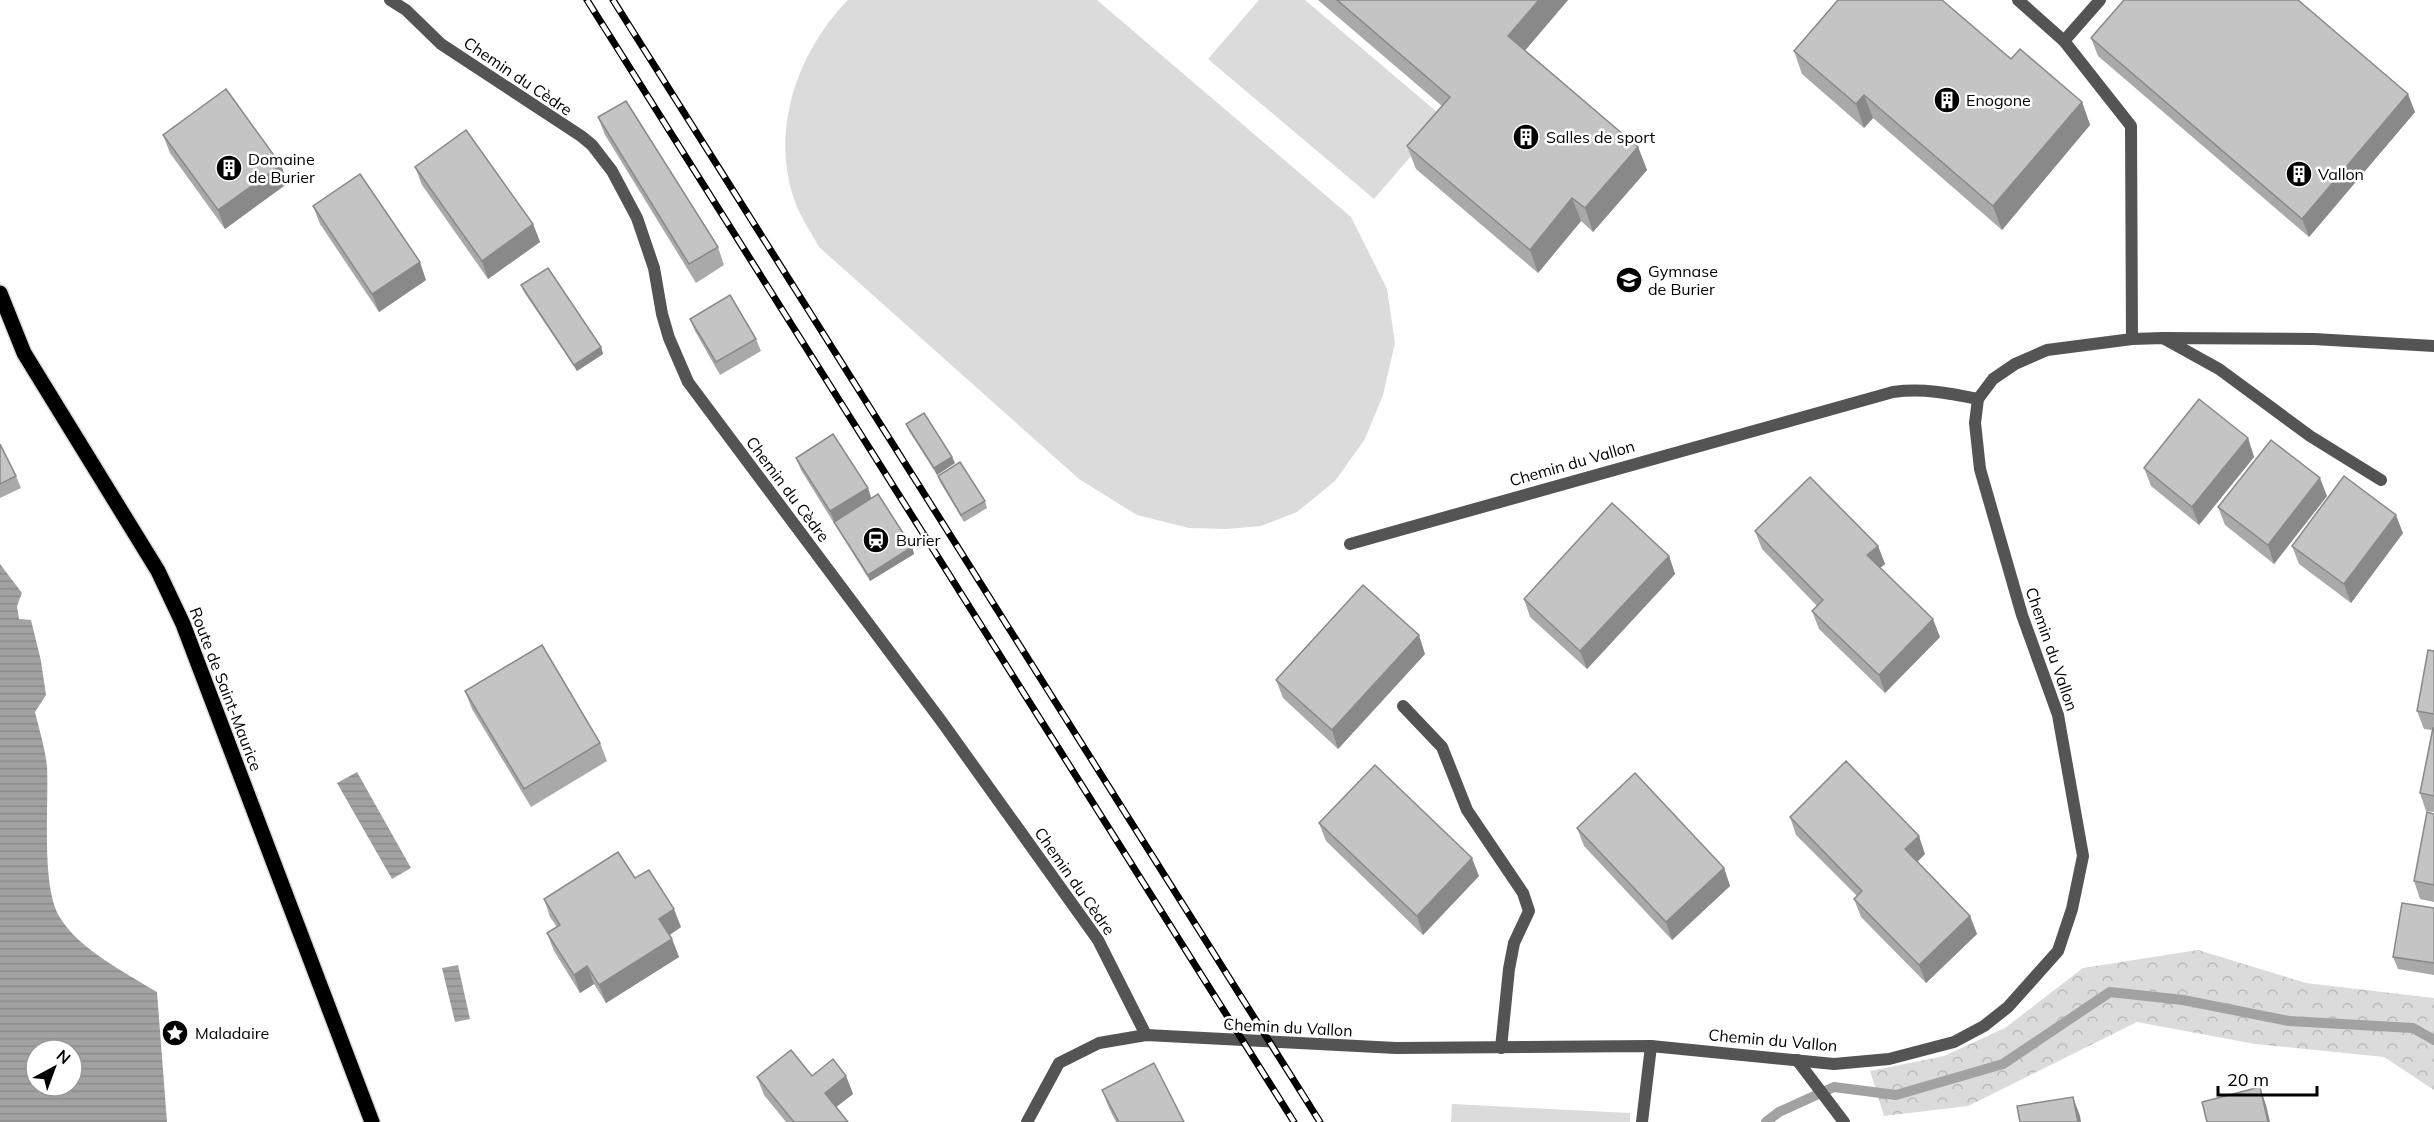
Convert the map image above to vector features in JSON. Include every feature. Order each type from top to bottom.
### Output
[{"type":"main road","name":"Route de Saint-Maurice","points":[[0,293],[24,353],[158,571],[183,624],[372,1122]]},
{"type":"street","name":"Chemin du Cèdre","points":[[390,0],[406,10],[449,49],[508,86],[592,145],[612,171],[626,194],[648,245],[662,314],[688,382],[942,722],[1098,940],[1146,1035]]},
{"type":"street","points":[[2018,0],[2064,41],[2131,126],[2132,339]]},
{"type":"street","points":[[2064,41],[2100,0]]},
{"type":"street","points":[[2163,338],[2219,369],[2310,436],[2381,480]]},
{"type":"street","points":[[1978,399],[1993,379],[2015,364],[2047,351],[2132,339],[2314,339],[2434,346]]},
{"type":"street","name":"Chemin du Vallon","points":[[1027,1122],[1059,1064],[1100,1043],[1146,1035],[1396,1048],[1651,1046],[1834,1064],[1889,1059],[1954,1042],[1984,1026],[2008,1007],[2058,951],[2072,909],[2083,856],[2058,715],[2022,615],[1980,469],[1975,423],[1978,399],[1936,390],[1916,389],[1893,392],[1350,544]]},
{"type":"street","points":[[1403,706],[1442,747],[1467,810],[1523,893],[1529,911],[1514,943],[1501,1048]]},
{"type":"street","points":[[1642,1122],[1651,1046]]},
{"type":"street","points":[[1797,1060],[1842,1120]]},
{"type":"green space","points":[[848,0],[1097,0],[1351,217],[1387,289],[1395,343],[1383,395],[1365,439],[1335,481],[1297,512],[1261,526],[1226,529],[1189,528],[1137,515],[1079,479],[819,247],[797,207],[789,180],[785,152],[787,124],[792,96],[801,70],[830,21]]},
{"type":"green space","points":[[1259,0],[1305,0],[1444,118],[1374,199],[1208,59]]},
{"type":"green space","points":[[2198,950],[2306,983],[2434,998],[2434,1090],[2384,1057],[2255,1044],[2137,1022],[1968,1106],[1884,1116],[1870,1071],[1944,1056],[2005,1028],[2083,968]]},
{"type":"green space","points":[[1452,1104],[1630,1113],[1630,1122],[1451,1122]]},
{"type":"shaded area","points":[[0,564],[22,593],[17,606],[19,619],[31,620],[41,661],[46,695],[35,712],[47,766],[47,844],[53,902],[67,928],[90,950],[157,992],[167,1122],[0,1122]]},
{"type":"shaded area","points":[[357,772],[411,868],[392,879],[337,783]]},
{"type":"shaded area","points":[[458,965],[470,1019],[455,1022],[442,968]]},
{"type":"building","name":"Salles de sport","points":[[1337,0],[1539,0],[1508,36],[1638,147],[1585,208],[1572,198],[1530,250],[1407,146],[1450,97]]},
{"type":"building","name":"Enogone","points":[[1838,0],[1942,0],[2011,59],[2020,49],[2082,102],[1993,206],[1864,95],[1856,104],[1794,51]]},
{"type":"building","name":"Vallon","points":[[2124,0],[2298,0],[2408,94],[2302,219],[2091,38]]},
{"type":"building","name":"Domaine de Burier","points":[[226,89],[281,165],[218,210],[163,135]]},
{"type":"building","points":[[626,101],[718,247],[689,264],[598,117]]},
{"type":"building","points":[[466,130],[533,224],[482,261],[415,167]]},
{"type":"building","points":[[360,174],[420,262],[372,294],[313,206]]},
{"type":"building","points":[[548,268],[601,347],[574,365],[521,285]]},
{"type":"building","points":[[730,295],[756,339],[716,362],[690,319]]},
{"type":"building","points":[[2199,399],[2248,438],[2192,507],[2144,468]]},
{"type":"building","points":[[924,413],[952,457],[934,468],[906,424]]},
{"type":"building","points":[[833,434],[868,488],[830,511],[796,458]]},
{"type":"building","points":[[2271,440],[2320,478],[2268,545],[2218,507]]},
{"type":"building","points":[[0,444],[16,476],[0,484]]},
{"type":"building","points":[[960,462],[985,501],[961,515],[938,476]]},
{"type":"building","points":[[2344,476],[2396,515],[2344,584],[2292,546]]},
{"type":"building","points":[[1810,477],[1878,546],[1867,555],[1933,619],[1879,675],[1812,611],[1823,600],[1755,531]]},
{"type":"building","points":[[878,494],[912,547],[868,575],[834,522]]},
{"type":"building","points":[[1612,503],[1669,556],[1580,651],[1524,599]]},
{"type":"building","points":[[1363,585],[1419,635],[1332,730],[1276,680]]},
{"type":"building","points":[[542,645],[600,743],[524,789],[465,691]]},
{"type":"building","points":[[2428,650],[2434,651],[2434,714],[2417,711]]},
{"type":"building","points":[[2434,728],[2434,796],[2420,793]]},
{"type":"building","points":[[1846,761],[1919,836],[1905,849],[1970,916],[1919,965],[1854,899],[1862,891],[1790,817]]},
{"type":"building","points":[[1375,765],[1472,858],[1417,916],[1319,823]]},
{"type":"building","points":[[1635,773],[1724,868],[1666,922],[1577,828]]},
{"type":"building","points":[[2427,812],[2434,814],[2434,885],[2414,881]]},
{"type":"building","points":[[618,852],[635,878],[649,870],[674,909],[659,919],[672,939],[599,985],[587,966],[574,975],[547,933],[560,925],[544,899]]},
{"type":"building","points":[[2402,903],[2434,908],[2434,963],[2393,957]]},
{"type":"building","points":[[791,1050],[812,1076],[833,1059],[846,1076],[825,1093],[848,1122],[794,1122],[757,1077]]},
{"type":"building","points":[[1154,1063],[1184,1122],[1119,1122],[1102,1090]]},
{"type":"building","points":[[2260,1087],[2268,1122],[2207,1122],[2202,1102]]},
{"type":"building","points":[[2073,1097],[2078,1122],[2020,1122],[2017,1106]]},
{"type":"waterway","points":[[1766,1122],[1779,1112],[1834,1087],[1896,1095],[2003,1064],[2110,992],[2183,1000],[2289,1021],[2413,1028],[2434,1040]]},
{"type":"railway","points":[[587,0],[1294,1122]]},
{"type":"railway","points":[[613,0],[1320,1122]]},
{"type":"place","name":"Enogone","points":[[1947,100]]},
{"type":"place","name":"Salles de sport","points":[[1526,137]]},
{"type":"place","name":"Domaine de Burier","points":[[229,168]]},
{"type":"place","name":"Vallon","points":[[2299,174]]},
{"type":"place","name":"Gymnase de Burier","points":[[1629,280]]},
{"type":"place","name":"Burier","points":[[876,540]]},
{"type":"place","name":"Maladaire","points":[[175,1033]]}]
